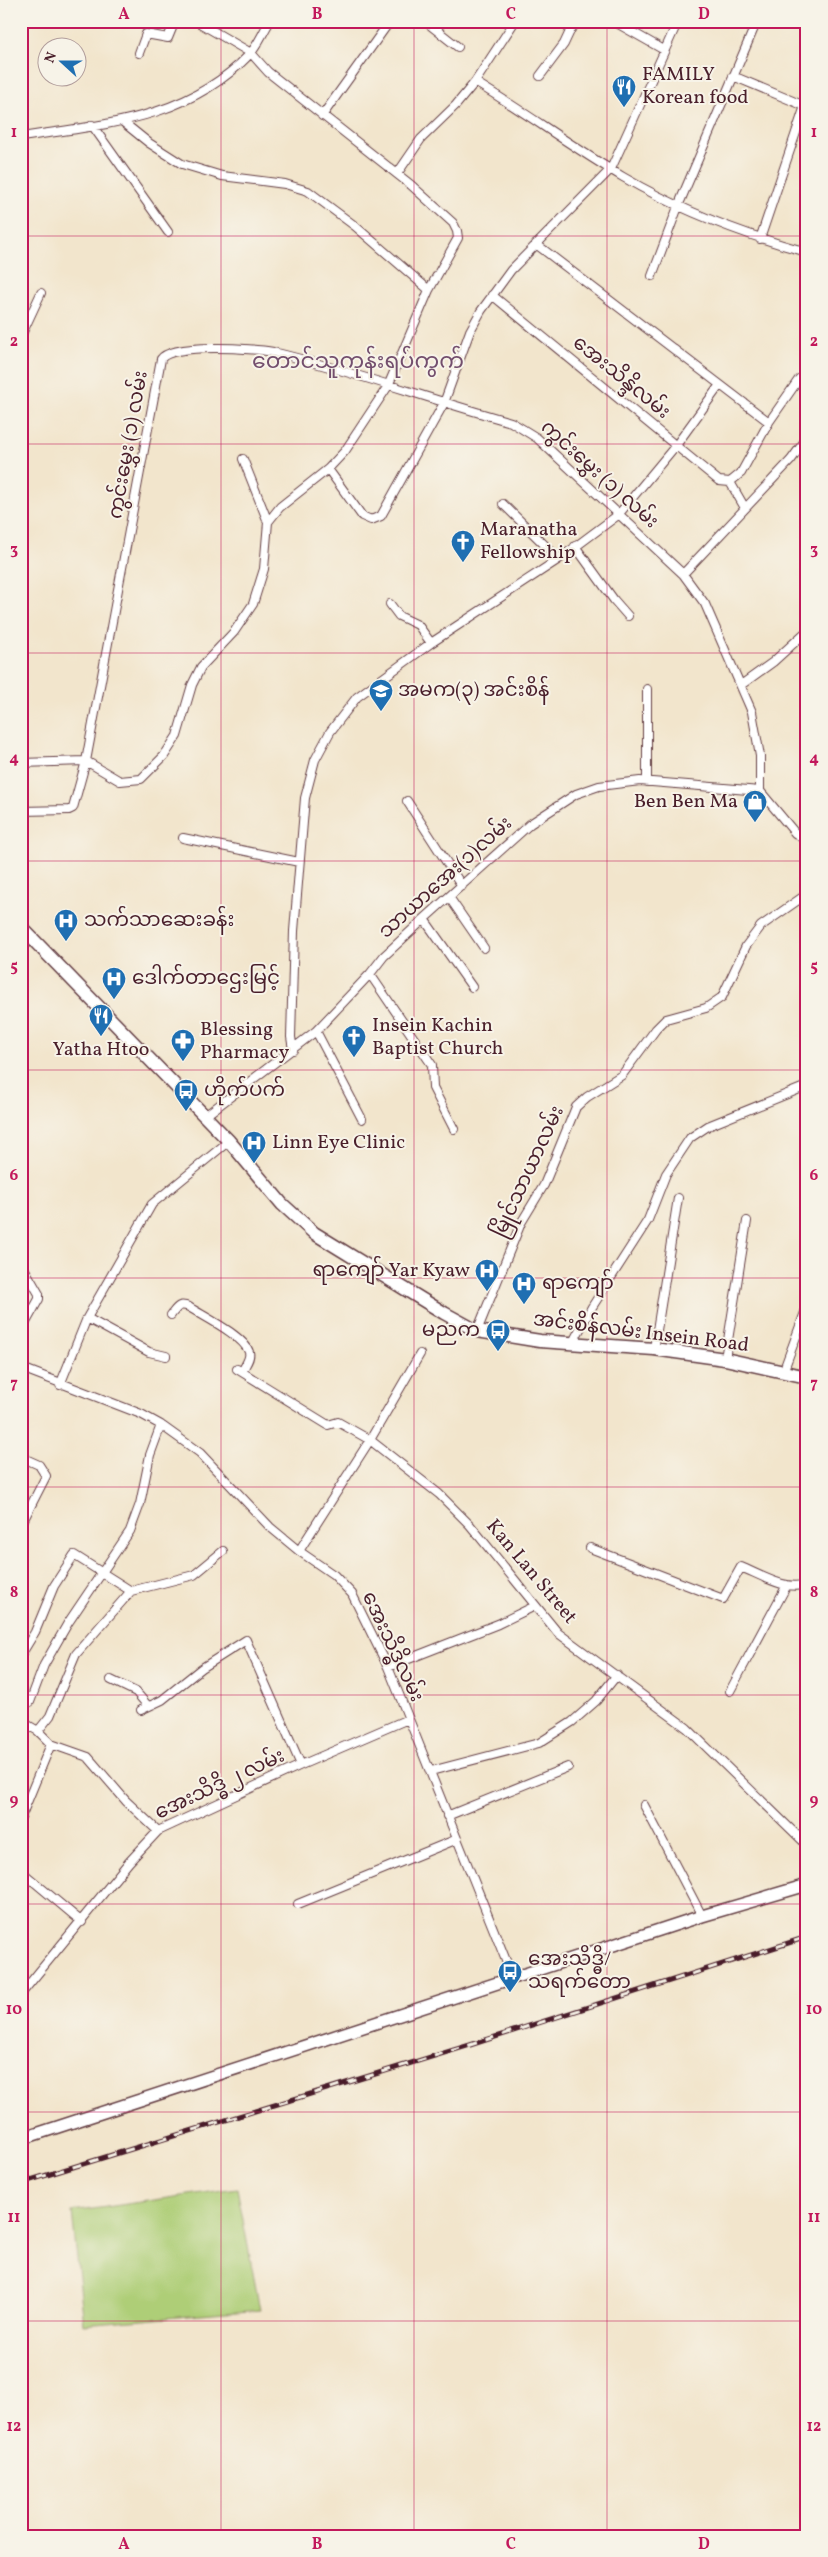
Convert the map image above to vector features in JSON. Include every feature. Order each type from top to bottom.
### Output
[{"type":"main road","name":"အင်းစိန်လမ်း Insein Road","points":[[21,927],[229,1141],[282,1204],[314,1233],[444,1313],[477,1331],[540,1341],[654,1349],[725,1359],[807,1377]]},
{"type":"main road","points":[[21,2139],[702,1916],[807,1885]]},
{"type":"street","points":[[140,53],[146,34],[168,38],[175,21]]},
{"type":"street","points":[[196,21],[251,53],[268,72],[397,174],[453,223],[457,231],[458,238],[429,290],[388,386],[345,451],[328,469],[280,507],[268,522]]},
{"type":"street","points":[[21,137],[92,125],[123,122],[173,107],[218,81],[251,53],[270,21]]},
{"type":"street","points":[[322,116],[390,21]]},
{"type":"street","points":[[426,21],[458,47]]},
{"type":"street","points":[[436,29],[443,21]]},
{"type":"street","points":[[397,174],[421,139],[456,105],[475,82],[515,21]]},
{"type":"street","points":[[540,76],[564,44],[571,29],[579,21]]},
{"type":"street","points":[[613,21],[664,50]]},
{"type":"street","points":[[328,469],[362,516],[371,520],[381,516],[444,403],[470,330],[510,270],[611,169],[678,21]]},
{"type":"street","points":[[652,276],[679,204],[756,21]]},
{"type":"street","points":[[733,76],[806,104],[760,239]]},
{"type":"street","points":[[475,82],[611,169],[679,204],[760,239],[807,252]]},
{"type":"street","points":[[123,122],[149,143],[182,164],[222,176],[284,184],[308,191],[355,226],[429,290]]},
{"type":"street","points":[[92,125],[168,232]]},
{"type":"street","points":[[536,244],[769,422]]},
{"type":"street","points":[[21,336],[41,293]]},
{"type":"street","name":"အေးသိန္ဒိလမ်း","points":[[492,295],[719,481],[730,482]]},
{"type":"street","name":"ကွင်းမွှေး (၁) လမ်း","points":[[86,762],[164,355],[210,347],[271,352],[511,422],[537,438],[683,574],[705,604],[716,624],[752,712],[760,756],[760,791]]},
{"type":"street","points":[[745,508],[730,482],[741,473],[769,422],[798,380]]},
{"type":"street","points":[[293,1050],[291,1037],[294,940],[305,798],[315,760],[330,732],[357,697],[430,643],[559,559],[618,515],[720,386]]},
{"type":"street","points":[[683,574],[791,460],[807,438]]},
{"type":"street","points":[[21,762],[86,762],[120,781],[141,779],[164,756],[176,736],[192,685],[201,667],[234,632],[253,604],[264,568],[268,522],[243,459]]},
{"type":"street","points":[[503,504],[559,559]]},
{"type":"street","points":[[575,546],[614,600],[628,616]]},
{"type":"street","points":[[390,604],[399,616],[418,625],[430,643]]},
{"type":"street","points":[[741,685],[773,662],[807,630]]},
{"type":"street","points":[[647,782],[648,690]]},
{"type":"street","points":[[21,811],[71,810],[86,762]]},
{"type":"street","name":"သာယာအေး(၁)လမ်း","points":[[205,1116],[316,1031],[370,974],[384,956],[424,918],[530,824],[576,794],[612,784],[647,782],[760,791]]},
{"type":"street","points":[[760,791],[795,833],[807,841]]},
{"type":"street","points":[[407,801],[462,886]]},
{"type":"street","points":[[183,838],[299,862]]},
{"type":"street","name":"မြိုင်သာယာလမ်း","points":[[477,1331],[521,1223],[544,1186],[576,1107],[587,1097],[622,1075],[656,1029],[666,1019],[706,1008],[722,997],[746,946],[761,926],[807,894]]},
{"type":"street","points":[[449,897],[484,948]]},
{"type":"street","points":[[424,918],[472,987]]},
{"type":"street","points":[[370,974],[432,1065],[433,1088],[454,1129]]},
{"type":"street","points":[[316,1031],[362,1118]]},
{"type":"street","points":[[573,1342],[592,1307],[648,1220],[666,1174],[690,1138],[708,1126],[807,1086]]},
{"type":"street","points":[[60,1384],[87,1318],[152,1204],[229,1141]]},
{"type":"street","points":[[654,1349],[678,1198]]},
{"type":"street","points":[[725,1359],[747,1221]]},
{"type":"street","points":[[21,1263],[39,1294],[39,1299],[21,1331]]},
{"type":"street","name":"Kan Lan Street","points":[[171,1315],[177,1306],[182,1304],[236,1337],[249,1351],[250,1357],[240,1370],[328,1425],[338,1422],[370,1440],[439,1494],[470,1525],[558,1633],[686,1728],[807,1845]]},
{"type":"street","points":[[783,1372],[807,1307]]},
{"type":"street","points":[[87,1318],[149,1352],[166,1356]]},
{"type":"street","points":[[299,1551],[370,1440],[420,1354]]},
{"type":"street","name":"အေးသိဒ္ဓိလမ်း","points":[[21,1374],[28,1370],[141,1414],[161,1425],[200,1453],[270,1527],[334,1576],[352,1594],[388,1667],[431,1771],[455,1840],[513,1978]]},
{"type":"street","points":[[30,1702],[49,1657],[68,1623],[130,1531],[140,1504],[150,1455],[161,1425]]},
{"type":"street","points":[[21,1457],[39,1465],[46,1476],[21,1525]]},
{"type":"street","points":[[590,1548],[722,1599],[741,1567],[787,1585],[801,1586],[807,1583]]},
{"type":"street","points":[[38,1731],[50,1716],[76,1654],[131,1590],[194,1575],[223,1551]]},
{"type":"street","points":[[21,1655],[36,1632],[54,1586],[74,1555],[131,1590]]},
{"type":"street","points":[[730,1691],[787,1585]]},
{"type":"street","points":[[388,1667],[498,1624],[535,1606]]},
{"type":"street","points":[[111,1680],[136,1692],[145,1708],[162,1700],[202,1668],[246,1640],[301,1764]]},
{"type":"street","points":[[431,1771],[539,1743],[572,1722],[596,1701],[617,1675]]},
{"type":"street","name":"အေးသိဒ္ဓိ ၂ လမ်း","points":[[21,1994],[82,1922],[129,1862],[158,1831],[301,1764],[408,1719]]},
{"type":"street","points":[[21,1721],[38,1731],[51,1744],[88,1758],[126,1801],[158,1831]]},
{"type":"street","points":[[21,1818],[51,1744]]},
{"type":"street","points":[[448,1816],[568,1767]]},
{"type":"street","points":[[644,1806],[702,1916]]},
{"type":"street","points":[[298,1904],[455,1840]]},
{"type":"street","points":[[21,1871],[82,1922]]},
{"type":"green space","points":[[237,2188],[260,2310],[84,2325],[72,2212]]},
{"type":"railway","points":[[21,2183],[470,2045],[807,1937]]},
{"type":"place","name":"FAMILY Korean food","points":[[624,108]]},
{"type":"place","name":"Maranatha Fellowship","points":[[463,563]]},
{"type":"place","name":"အမက(၃) အင်းစိန်","points":[[381,712]]},
{"type":"place","name":"Ben Ben Ma","points":[[755,823]]},
{"type":"place","name":"သက်သာဆေးခန်း","points":[[66,942]]},
{"type":"place","name":"ဒေါက်တာဌေးမြင့်","points":[[114,1000]]},
{"type":"place","name":"Yatha Htoo","points":[[101,1037]]},
{"type":"place","name":"Insein Kachin Baptist Church","points":[[354,1058]]},
{"type":"place","name":"Blessing Pharmacy","points":[[183,1062]]},
{"type":"place","name":"ဟိုက်ပက်","points":[[186,1112]]},
{"type":"place","name":"Linn Eye Clinic","points":[[254,1164]]},
{"type":"place","name":"ရာကျော် Yar Kyaw","points":[[487,1292]]},
{"type":"place","name":"ရာကျော်","points":[[524,1305]]},
{"type":"place","name":"မညက","points":[[498,1352]]},
{"type":"place","name":"အေးသိဒ္ဓိ/ သရက်တော","points":[[510,1993]]},
{"type":"district","name":"တောင်သူကုန်းရပ်ကွက်","points":[[358,362]]}]
